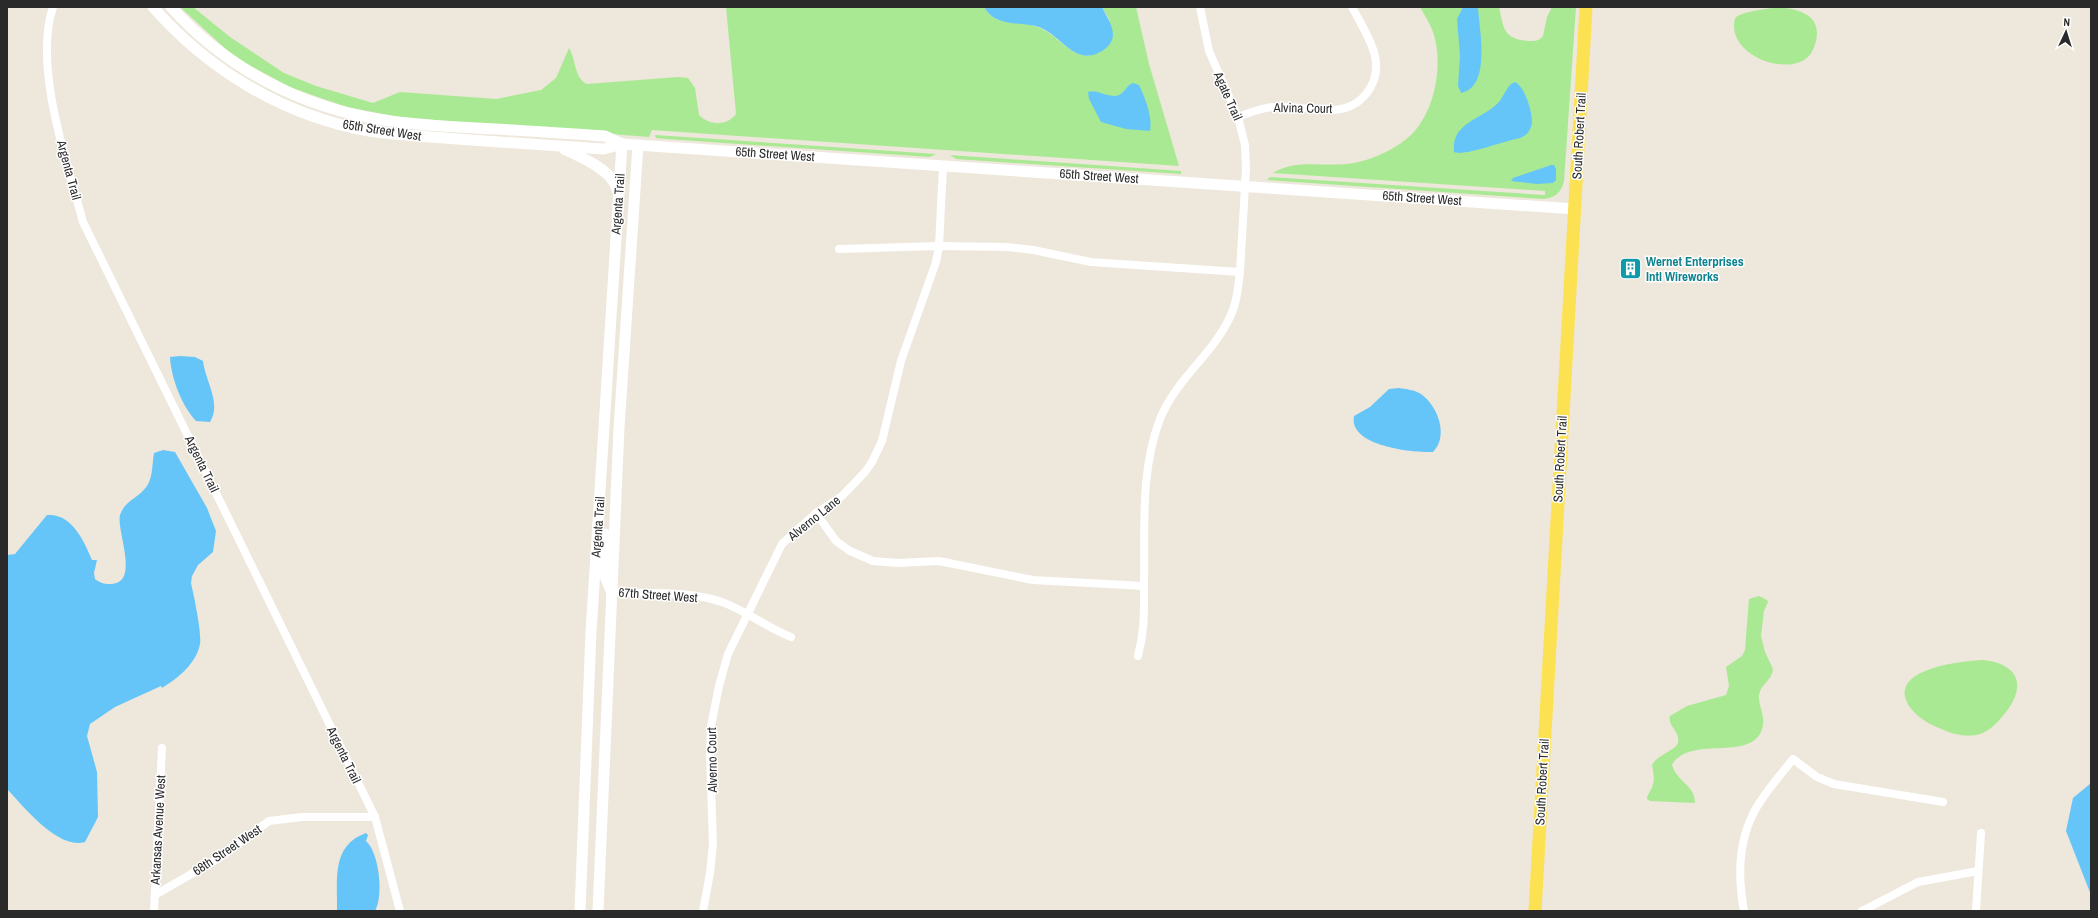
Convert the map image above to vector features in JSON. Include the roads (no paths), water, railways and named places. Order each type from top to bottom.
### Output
[{"type":"main road","name":"South Robert Trail","points":[[1535,911],[1586,7]]},
{"type":"street","name":"Argenta Trail","points":[[53,7],[45,38],[49,86],[83,222],[374,817],[400,911]]},
{"type":"street","name":"65th Street West","points":[[153,7],[186,40],[228,74],[274,100],[319,118],[350,127],[389,134],[604,149],[622,144],[638,145],[1575,209]]},
{"type":"street","name":"65th Street West","points":[[171,7],[205,40],[244,68],[279,88],[328,107],[385,121],[605,136],[622,144]]},
{"type":"street","name":"Agate Trail","points":[[1138,656],[1145,619],[1144,586],[1146,476],[1155,432],[1170,399],[1181,382],[1216,340],[1228,321],[1236,301],[1240,272],[1246,149],[1238,117],[1211,57],[1205,39],[1200,7]]},
{"type":"street","name":"Alvina Court","points":[[1238,117],[1272,107],[1340,109],[1353,105],[1361,100],[1374,82],[1377,72],[1377,60],[1373,47],[1352,7]]},
{"type":"street","name":"Argenta Trail","points":[[580,911],[590,639],[622,144]]},
{"type":"street","name":"Argenta Trail","points":[[598,911],[619,428],[638,145]]},
{"type":"street","points":[[558,146],[609,174],[616,184],[618,197]]},
{"type":"street","name":"Alverno Lane","points":[[747,614],[782,544],[816,513],[842,496],[866,472],[882,441],[901,361],[929,286],[939,246],[943,166]]},
{"type":"street","points":[[839,249],[939,246],[1007,247],[1091,262],[1240,272]]},
{"type":"street","points":[[602,466],[606,490],[604,574],[612,592]]},
{"type":"street","points":[[816,513],[836,541],[850,551],[873,561],[898,563],[940,561],[1033,580],[1144,586]]},
{"type":"street","name":"67th Street West","points":[[612,592],[701,597],[723,602],[770,628],[791,636]]},
{"type":"street","name":"Alverno Court","points":[[703,911],[710,873],[713,844],[714,810],[710,756],[711,726],[724,666],[733,641],[747,614]]},
{"type":"street","name":"Arkansas Avenue West","points":[[154,911],[162,748]]},
{"type":"street","points":[[1744,911],[1740,890],[1742,848],[1753,814],[1793,759],[1817,778],[1834,784],[1943,802]]},
{"type":"street","name":"68th Street West","points":[[155,895],[219,858],[269,821],[302,817],[374,817]]},
{"type":"street","points":[[1976,911],[1981,834]]},
{"type":"street","points":[[1862,911],[1918,882],[1978,871]]},
{"type":"water","points":[[984,7],[1102,7],[1110,22],[1113,38],[1106,48],[1096,54],[1087,56],[1078,54],[1048,31],[1032,25],[1002,21],[989,14]]},
{"type":"water","points":[[1463,7],[1478,7],[1482,56],[1477,80],[1471,88],[1461,93],[1458,86],[1460,56],[1457,19]]},
{"type":"water","points":[[1515,82],[1519,85],[1526,96],[1532,117],[1531,127],[1528,133],[1520,138],[1475,150],[1459,153],[1454,152],[1454,142],[1462,128],[1497,104],[1509,86]]},
{"type":"water","points":[[1133,83],[1139,85],[1146,101],[1151,126],[1150,131],[1126,129],[1101,122],[1089,99],[1088,92],[1091,91],[1116,96]]},
{"type":"water","points":[[1554,165],[1556,169],[1556,180],[1553,183],[1537,184],[1511,181],[1513,178]]},
{"type":"water","points":[[170,357],[195,357],[203,361],[214,400],[213,415],[210,422],[196,421],[182,400],[175,383]]},
{"type":"water","points":[[1399,388],[1421,394],[1427,399],[1436,413],[1441,430],[1438,445],[1433,452],[1411,451],[1384,446],[1371,441],[1361,434],[1355,426],[1354,416],[1370,407],[1389,389]]},
{"type":"water","points":[[163,450],[175,452],[207,508],[216,531],[213,552],[198,565],[192,576],[191,583],[199,623],[200,644],[195,658],[186,670],[174,680],[162,688],[161,686],[115,707],[90,724],[87,736],[97,772],[98,817],[85,842],[75,843],[64,840],[42,825],[7,789],[7,555],[15,554],[47,515],[56,516],[70,523],[81,537],[92,560],[97,560],[94,573],[95,579],[107,584],[120,581],[124,574],[126,565],[120,515],[125,506],[147,486],[151,475],[154,453]]},
{"type":"water","points":[[2091,783],[2091,895],[2066,831],[2073,798]]},
{"type":"water","points":[[366,833],[368,835],[366,841],[374,854],[379,874],[380,885],[378,904],[375,911],[337,911],[337,877],[341,855],[346,846],[354,839]]},
{"type":"place","name":"Wernet Enterprises Intl Wireworks","points":[[1630,268]]}]
